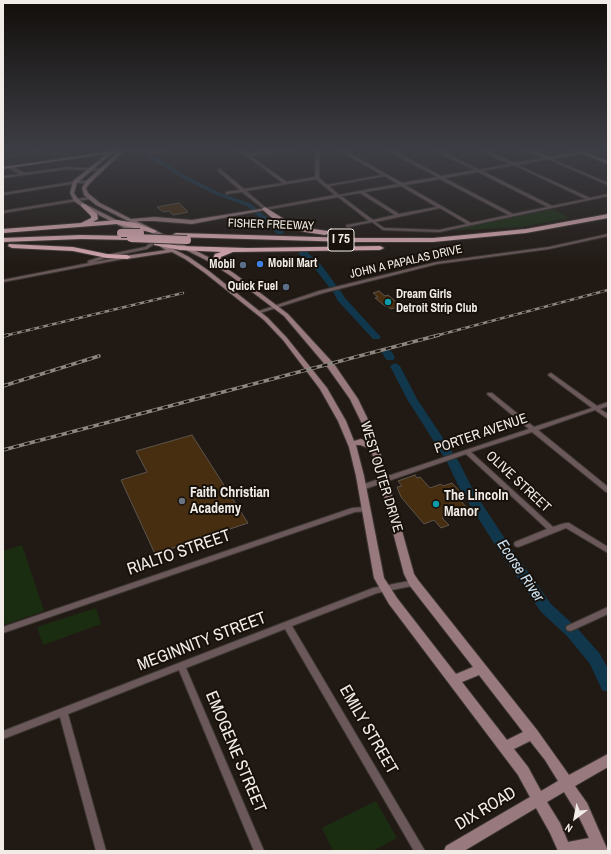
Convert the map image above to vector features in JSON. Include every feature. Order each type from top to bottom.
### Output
[{"type":"highway","points":[[79,224],[91,221],[95,217],[94,213],[83,205]]},
{"type":"highway","points":[[259,210],[290,225],[318,232],[408,238],[505,234]]},
{"type":"highway","name":"FISHER FREEWAY","points":[[3,236],[45,233],[121,233],[408,241],[505,234],[551,228],[608,216]]},
{"type":"highway","points":[[3,231],[117,222],[152,231]]},
{"type":"highway","name":"FISHER FREEWAY","points":[[3,240],[74,237],[131,238],[187,244],[430,245],[513,239],[565,231],[608,222]]},
{"type":"highway","points":[[155,242],[234,249],[408,248],[430,245]]},
{"type":"highway","points":[[3,247],[64,248],[107,256],[127,257]]},
{"type":"highway","points":[[219,265],[216,260],[218,256],[234,249]]},
{"type":"main road","points":[[73,189],[72,193],[76,200]]},
{"type":"main road","points":[[85,189],[84,191],[89,198]]},
{"type":"main road","name":"WEST OUTER DRIVE","points":[[89,198],[152,231],[187,244],[236,277],[274,306],[303,332],[342,380],[365,420],[371,434],[373,446],[409,574],[414,583],[533,734],[567,783],[582,808],[600,847]]},
{"type":"main road","name":"WEST OUTER DRIVE","points":[[76,200],[176,253],[197,265],[218,280],[258,312],[285,339],[323,388],[342,421],[351,444],[362,487],[380,578],[385,588],[393,601],[523,770],[555,828],[565,850]]},
{"type":"main road","points":[[83,205],[89,202],[98,204]]},
{"type":"main road","points":[[108,217],[131,220],[192,222],[259,210]]},
{"type":"main road","points":[[152,231],[150,224],[164,220]]},
{"type":"main road","points":[[127,257],[162,251],[176,253]]},
{"type":"main road","points":[[218,280],[228,281],[236,277]]},
{"type":"main road","points":[[228,288],[237,284],[248,286]]},
{"type":"main road","points":[[351,444],[361,442],[373,446]]},
{"type":"main road","points":[[454,680],[480,668]]},
{"type":"main road","points":[[505,747],[533,734]]},
{"type":"main road","name":"DIX ROAD","points":[[451,851],[608,760]]},
{"type":"main road","points":[[565,850],[600,847]]},
{"type":"street","points":[[3,194],[34,189]]},
{"type":"street","points":[[227,193],[250,189]]},
{"type":"street","points":[[329,189],[381,229],[435,231],[608,195]]},
{"type":"street","points":[[243,190],[259,210],[377,189]]},
{"type":"street","points":[[410,189],[470,224]]},
{"type":"street","points":[[461,189],[512,215]]},
{"type":"street","points":[[515,189],[552,207]]},
{"type":"street","points":[[568,189],[590,199]]},
{"type":"street","points":[[361,192],[399,216]]},
{"type":"street","points":[[3,212],[89,198]]},
{"type":"street","points":[[348,226],[441,207]]},
{"type":"street","name":"JOHN A PAPALAS DRIVE","points":[[258,312],[321,292],[437,263],[549,248],[608,235]]},
{"type":"street","points":[[72,269],[107,256],[146,248],[155,242]]},
{"type":"street","points":[[3,281],[72,269],[127,257]]},
{"type":"street","points":[[551,375],[608,417]]},
{"type":"street","points":[[490,394],[608,490]]},
{"type":"street","name":"PORTER AVENUE","points":[[362,487],[608,404]]},
{"type":"street","name":"OLIVE STREET","points":[[467,452],[552,530]]},
{"type":"street","name":"RIALTO STREET","points":[[3,630],[354,510],[366,509]]},
{"type":"street","points":[[518,544],[567,525],[608,550]]},
{"type":"street","name":"MEGINNITY STREET","points":[[3,735],[376,590],[414,583]]},
{"type":"street","points":[[570,628],[608,610]]},
{"type":"street","name":"EMILY STREET","points":[[287,625],[420,851]]},
{"type":"street","name":"EMOGENE STREET","points":[[181,666],[259,851]]},
{"type":"street","points":[[63,712],[102,851]]},
{"type":"green space","points":[[553,209],[570,218],[521,227],[444,231]]},
{"type":"green space","points":[[22,545],[44,611],[3,625],[3,551]]},
{"type":"green space","points":[[96,608],[101,624],[43,645],[37,627]]},
{"type":"green space","points":[[376,801],[397,838],[373,851],[333,851],[322,828]]},
{"type":"building","points":[[179,203],[188,212],[173,215],[169,211],[163,212],[157,207]]},
{"type":"building","name":"Dream Girls Detroit Strip Club","points":[[379,291],[385,296],[388,295],[401,306],[391,309],[385,306],[375,298],[378,297],[373,293]]},
{"type":"building","name":"Faith Christian Academy","points":[[192,435],[248,523],[155,554],[121,480],[147,472],[136,451]]},
{"type":"building","name":"The Lincoln Manor","points":[[415,475],[417,478],[420,477],[430,488],[441,484],[443,486],[452,483],[466,498],[460,500],[468,509],[442,518],[449,525],[441,528],[434,520],[424,524],[401,497],[397,487],[402,486],[398,481]]},
{"type":"waterway","name":"Ecorse River","points":[[208,189],[249,205],[280,232]]},
{"type":"waterway","name":"Ecorse River","points":[[302,252],[319,268],[332,285]]},
{"type":"waterway","name":"Ecorse River","points":[[337,292],[341,299],[376,337]]},
{"type":"waterway","name":"Ecorse River","points":[[387,352],[390,358]]},
{"type":"waterway","name":"Ecorse River","points":[[395,366],[412,399],[453,462],[467,491],[504,548],[546,608],[572,632],[595,659],[608,685]]},
{"type":"railway","points":[[435,336],[608,290]]},
{"type":"railway","points":[[4,336],[183,293]]},
{"type":"railway","points":[[3,336],[8,335]]},
{"type":"railway","points":[[3,450],[439,335]]},
{"type":"railway","points":[[3,386],[99,356]]},
{"type":"place","name":"Mobil Mart","points":[[260,264]]},
{"type":"place","name":"Mobil","points":[[243,265]]},
{"type":"place","name":"Quick Fuel","points":[[286,287]]},
{"type":"place","name":"Dream Girls Detroit Strip Club","points":[[388,302]]},
{"type":"place","name":"Faith Christian Academy","points":[[182,501]]},
{"type":"place","name":"The Lincoln Manor","points":[[436,504]]}]
